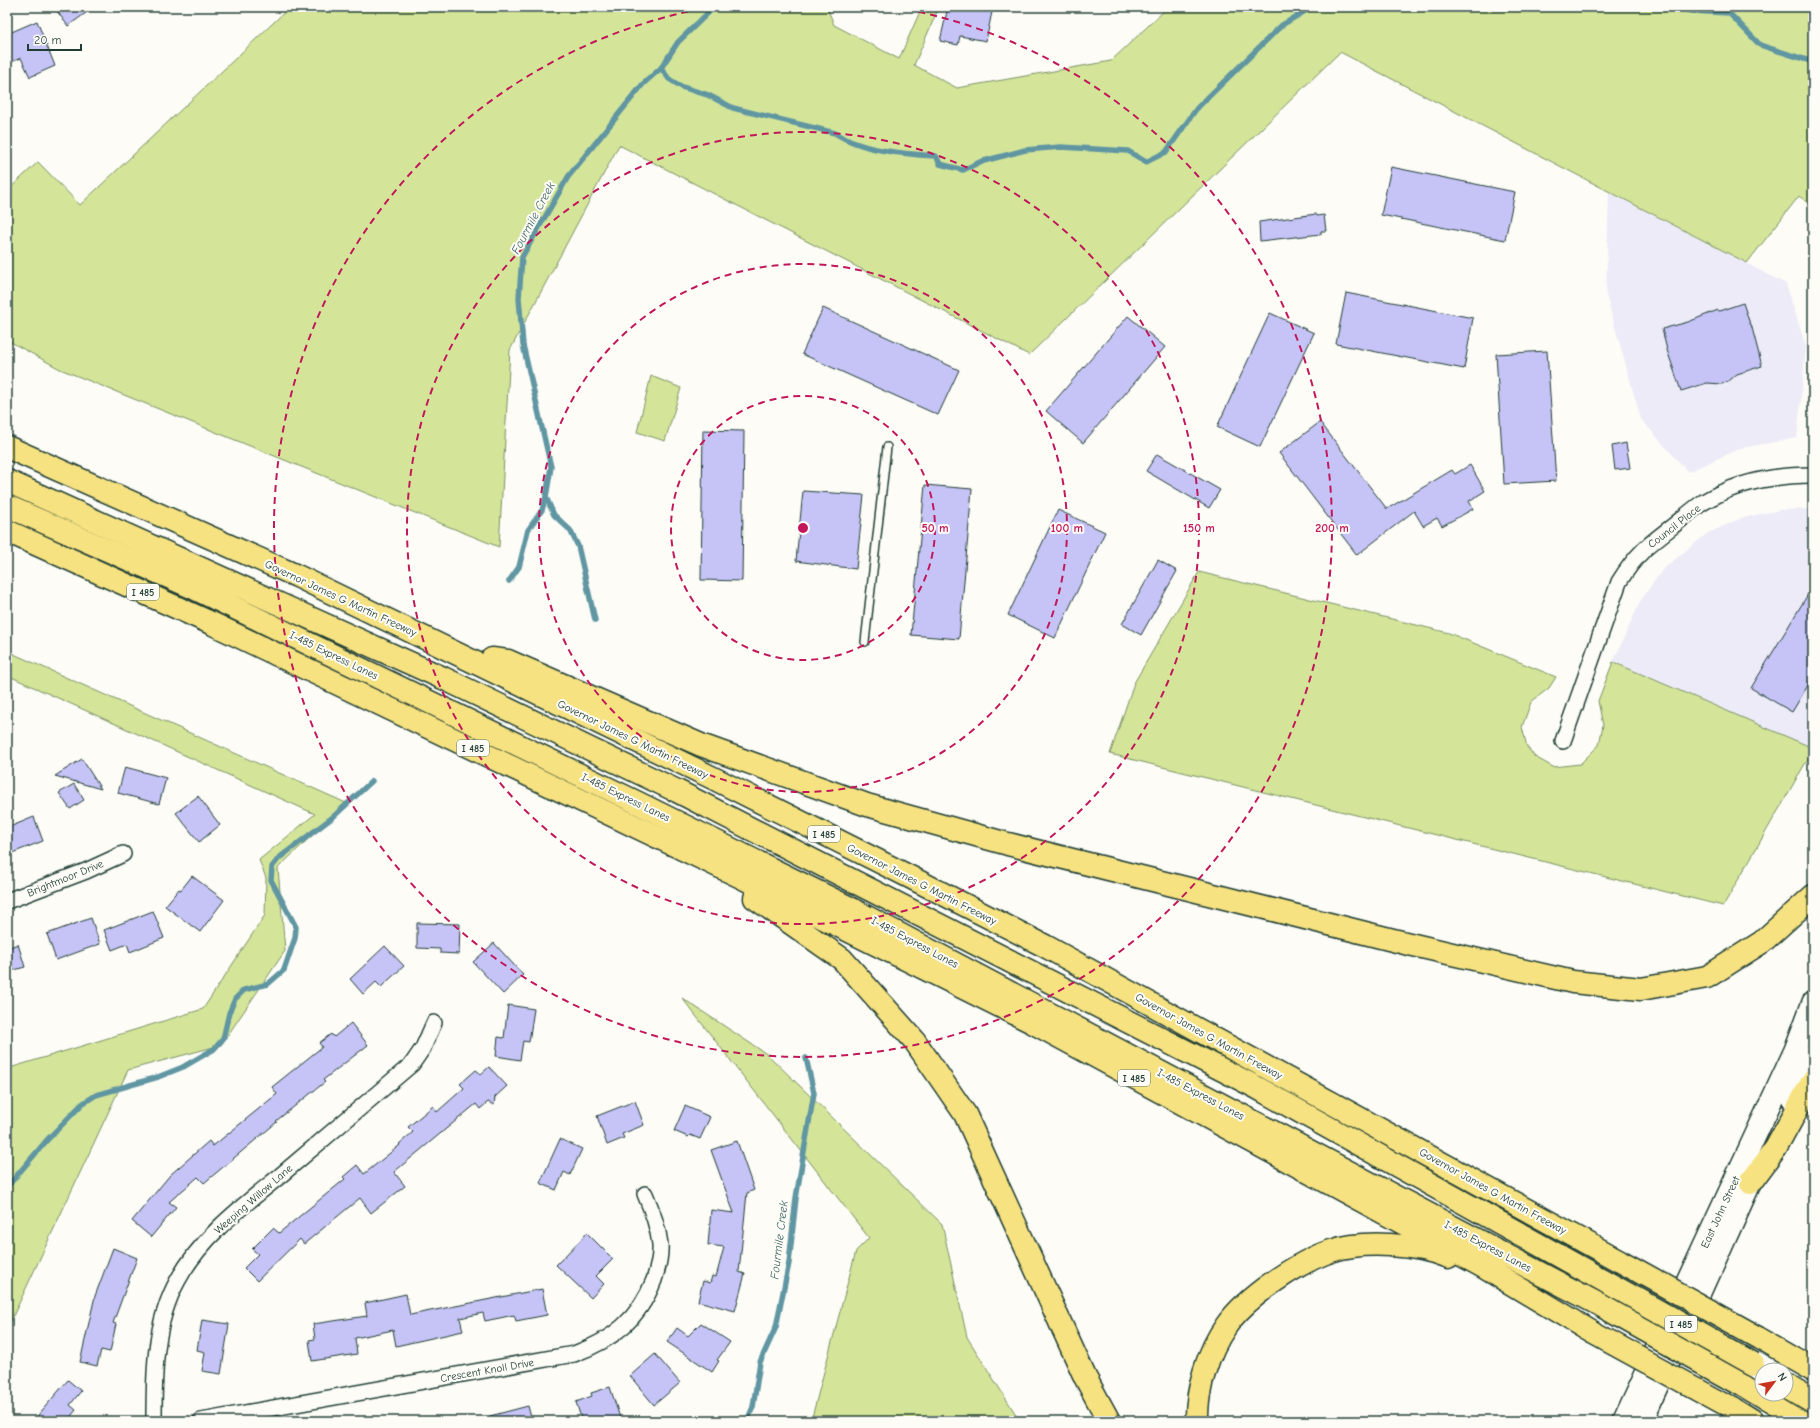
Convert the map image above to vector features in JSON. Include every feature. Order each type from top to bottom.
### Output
[{"type":"highway","name":"Governor James G Martin Freeway","points":[[7,447],[297,576],[713,778],[1045,946],[1620,1261],[1809,1367]]},
{"type":"highway","name":"I-485 Express Lanes","points":[[7,481],[443,678],[677,790],[1254,1086],[1754,1365]]},
{"type":"highway","name":"I-485 Express Lanes","points":[[7,506],[196,589],[638,802],[846,906],[1600,1305],[1802,1421]]},
{"type":"highway","name":"I 485","points":[[7,532],[211,622],[667,841],[1032,1022],[1482,1266],[1592,1332],[1752,1421]]},
{"type":"highway","points":[[457,653],[508,661],[701,745],[867,805],[1008,844],[1405,943],[1573,982],[1641,989],[1707,977],[1762,942],[1813,896]]},
{"type":"highway","points":[[667,841],[782,915],[842,959],[914,1040],[965,1114],[1085,1377],[1109,1421]]},
{"type":"highway","points":[[1750,1183],[1776,1148],[1813,1080]]},
{"type":"highway","points":[[1197,1421],[1197,1407],[1209,1358],[1226,1326],[1246,1304],[1278,1280],[1302,1264],[1332,1250],[1368,1244],[1401,1246],[1440,1254],[1519,1288]]},
{"type":"highway","points":[[1794,1389],[1813,1400]]},
{"type":"main road","name":"East John Street","points":[[1623,1421],[1795,1050],[1813,1002]]},
{"type":"main road","name":"East John Street","points":[[1643,1421],[1750,1183],[1813,1056]]},
{"type":"street","name":"Council Place","points":[[1563,741],[1619,582],[1631,563],[1652,542],[1702,504],[1723,493],[1744,484],[1769,477],[1813,474]]},
{"type":"street","name":"Brightmoor Drive","points":[[7,901],[86,872],[123,854]]},
{"type":"street","name":"Weeping Willow Lane","points":[[154,1421],[154,1381],[157,1342],[160,1327],[169,1300],[178,1280],[194,1255],[224,1221],[412,1064],[423,1048],[434,1023]]},
{"type":"street","name":"Crescent Knoll Drive","points":[[201,1421],[574,1354],[602,1343],[615,1334],[640,1308],[649,1292],[658,1267],[660,1244],[654,1216],[645,1194]]},
{"type":"lane","points":[[865,642],[887,447]]},
{"type":"shaded area","points":[[1609,192],[1786,284],[1806,347],[1797,438],[1741,448],[1688,472],[1641,419],[1606,295]]},
{"type":"shaded area","points":[[1813,509],[1813,748],[1613,662],[1641,600],[1663,569],[1708,533],[1742,518],[1780,510]]},
{"type":"green space","points":[[290,7],[827,7],[834,25],[899,59],[922,7],[939,7],[914,65],[957,88],[1111,61],[1168,7],[1813,7],[1813,207],[1799,196],[1747,263],[1340,52],[1029,355],[619,145],[510,350],[499,547],[60,369],[7,340],[7,191],[38,162],[80,205]]},
{"type":"green space","points":[[651,376],[681,388],[665,441],[637,432]]},
{"type":"green space","points":[[1199,572],[1449,633],[1556,677],[1549,688],[1531,702],[1522,727],[1527,747],[1535,757],[1553,767],[1580,764],[1599,745],[1603,725],[1598,701],[1613,662],[1813,748],[1813,750],[1723,906],[1110,754],[1134,683]]},
{"type":"green space","points":[[7,651],[346,803],[278,868],[285,951],[221,1045],[128,1070],[7,1329],[7,1072],[13,1067],[203,1009],[265,915],[266,878],[259,860],[315,814],[7,675]]},
{"type":"green space","points":[[682,998],[768,1055],[942,1224],[967,1337],[1020,1421],[811,1421],[856,1251],[869,1238]]},
{"type":"building","points":[[54,7],[94,7],[68,26]]},
{"type":"building","points":[[948,7],[993,7],[986,41],[960,36],[958,45],[940,41]]},
{"type":"building","points":[[37,21],[55,66],[30,77],[21,58],[7,64],[7,34]]},
{"type":"building","points":[[1391,167],[1515,192],[1505,240],[1381,215]]},
{"type":"building","points":[[1316,214],[1317,216],[1324,215],[1326,231],[1321,231],[1321,234],[1260,241],[1259,222]]},
{"type":"building","points":[[1346,293],[1473,318],[1464,369],[1336,344]]},
{"type":"building","points":[[1743,303],[1751,324],[1762,366],[1737,374],[1722,384],[1707,383],[1681,391],[1667,350],[1662,329],[1688,322],[1718,310],[1719,311]]},
{"type":"building","points":[[823,308],[959,370],[938,415],[802,354]]},
{"type":"building","points":[[1270,313],[1314,333],[1260,447],[1217,427]]},
{"type":"building","points":[[1128,316],[1165,347],[1083,443],[1046,411]]},
{"type":"building","points":[[1547,351],[1556,481],[1504,484],[1496,354]]},
{"type":"building","points":[[1320,422],[1387,509],[1452,470],[1455,474],[1470,465],[1485,491],[1469,501],[1473,509],[1442,526],[1437,518],[1423,526],[1414,511],[1357,555],[1279,453]]},
{"type":"building","points":[[703,430],[744,431],[742,581],[701,580]]},
{"type":"building","points":[[1626,443],[1630,468],[1615,470],[1612,446]]},
{"type":"building","points":[[1157,454],[1220,490],[1209,508],[1146,471]]},
{"type":"building","points":[[925,485],[972,489],[959,639],[911,635]]},
{"type":"building","points":[[803,491],[864,495],[856,569],[796,561]]},
{"type":"building","points":[[1058,510],[1105,532],[1055,638],[1008,615]]},
{"type":"building","points":[[1158,560],[1177,571],[1141,635],[1122,624]]},
{"type":"building","points":[[1813,586],[1813,677],[1792,712],[1751,688]]},
{"type":"building","points":[[82,759],[101,789],[55,776]]},
{"type":"building","points":[[125,767],[166,778],[159,804],[118,793]]},
{"type":"building","points":[[74,784],[84,800],[70,809],[59,793]]},
{"type":"building","points":[[198,796],[220,825],[199,842],[176,813]]},
{"type":"building","points":[[34,817],[43,841],[7,855],[7,828]]},
{"type":"building","points":[[192,876],[224,900],[200,932],[165,906]]},
{"type":"building","points":[[153,911],[164,938],[130,952],[127,944],[112,950],[104,930]]},
{"type":"building","points":[[91,918],[100,944],[56,960],[47,934]]},
{"type":"building","points":[[417,923],[460,924],[459,954],[440,953],[440,949],[417,948]]},
{"type":"building","points":[[494,943],[523,975],[503,994],[473,962]]},
{"type":"building","points":[[18,944],[25,967],[7,972],[7,948]]},
{"type":"building","points":[[385,946],[404,966],[381,987],[376,982],[363,994],[350,979]]},
{"type":"building","points":[[508,1005],[534,1009],[529,1042],[523,1041],[520,1060],[496,1056],[498,1037],[504,1038]]},
{"type":"building","points":[[351,1023],[368,1045],[323,1080],[325,1082],[276,1121],[277,1122],[204,1183],[198,1177],[169,1202],[176,1207],[151,1237],[132,1221],[170,1175],[209,1141],[213,1146],[277,1094],[272,1087],[322,1047],[319,1043],[331,1034],[334,1037]]},
{"type":"building","points":[[489,1067],[507,1086],[495,1097],[494,1105],[488,1102],[480,1109],[476,1104],[394,1172],[405,1186],[371,1213],[360,1198],[304,1244],[300,1239],[257,1281],[244,1268],[258,1254],[252,1249],[273,1228],[279,1233],[345,1179],[343,1177],[357,1165],[364,1174],[400,1145],[399,1144],[413,1132],[408,1127],[433,1106],[437,1112],[464,1088],[460,1084],[476,1070],[481,1074]]},
{"type":"building","points":[[635,1101],[644,1125],[622,1134],[624,1138],[607,1145],[597,1116]]},
{"type":"building","points":[[685,1106],[710,1117],[700,1139],[690,1135],[688,1137],[674,1131]]},
{"type":"building","points":[[560,1139],[582,1149],[570,1175],[564,1172],[556,1190],[540,1183]]},
{"type":"building","points":[[737,1141],[754,1190],[747,1193],[739,1272],[745,1274],[735,1311],[698,1301],[703,1281],[710,1283],[712,1276],[716,1277],[724,1247],[708,1245],[711,1210],[734,1213],[711,1150]]},
{"type":"building","points":[[587,1233],[613,1259],[596,1276],[604,1284],[591,1298],[556,1265]]},
{"type":"building","points":[[113,1248],[137,1258],[113,1323],[116,1324],[110,1352],[101,1350],[97,1366],[80,1362],[95,1296]]},
{"type":"building","points":[[542,1289],[547,1315],[516,1321],[514,1315],[485,1321],[483,1313],[460,1318],[463,1331],[396,1346],[393,1330],[355,1338],[357,1354],[312,1361],[309,1340],[315,1339],[313,1324],[367,1316],[365,1303],[406,1294],[410,1315]]},
{"type":"building","points":[[202,1320],[229,1324],[221,1374],[202,1371],[205,1352],[197,1350]]},
{"type":"building","points":[[701,1323],[730,1342],[717,1360],[719,1361],[712,1372],[667,1342],[677,1328],[688,1336]]},
{"type":"building","points":[[655,1354],[680,1383],[654,1405],[630,1376]]},
{"type":"building","points":[[68,1380],[81,1391],[70,1405],[76,1410],[67,1421],[33,1421]]},
{"type":"building","points":[[610,1387],[621,1421],[595,1421],[594,1417],[582,1421],[576,1402],[592,1396],[591,1393]]},
{"type":"building","points":[[528,1406],[532,1421],[490,1421],[490,1416]]},
{"type":"waterway","name":"Fourmile Creek","points":[[595,620],[578,546],[570,530],[554,515],[546,497],[551,467],[523,345],[519,298],[522,257],[568,177],[643,84],[661,68],[678,42],[709,12],[712,7]]},
{"type":"waterway","points":[[661,68],[669,79],[682,87],[708,95],[733,108],[835,133],[870,148],[897,153],[936,156],[940,164],[963,170],[980,162],[1025,150],[1061,147],[1128,151],[1146,162],[1166,152],[1197,108],[1282,25],[1312,7]]},
{"type":"waterway","points":[[1674,7],[1691,11],[1729,13],[1760,45],[1813,62]]},
{"type":"waterway","points":[[509,581],[519,567],[528,530],[542,510],[546,497]]},
{"type":"waterway","points":[[7,1187],[47,1140],[82,1104],[96,1095],[158,1077],[183,1067],[214,1049],[223,1039],[229,1013],[235,999],[244,990],[268,984],[284,970],[295,938],[296,927],[271,880],[272,867],[279,858],[333,817],[372,781]]},
{"type":"waterway","name":"Fourmile Creek","points":[[747,1421],[753,1407],[760,1362],[776,1327],[789,1263],[796,1198],[814,1093],[806,1058]]}]
